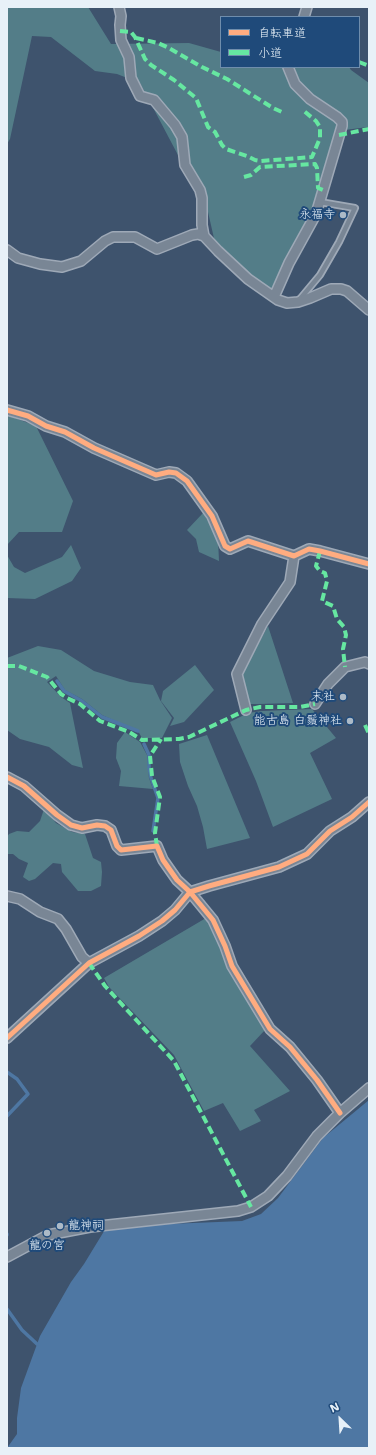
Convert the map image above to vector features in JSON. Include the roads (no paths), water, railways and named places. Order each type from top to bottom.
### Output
[{"type":"street","points":[[119,7],[121,16],[121,40],[129,57],[131,78],[140,96],[154,100],[176,125],[182,137],[184,165],[200,190],[202,198],[202,225],[204,236]]},
{"type":"street","points":[[274,297],[289,263],[316,214],[342,126],[342,122],[310,98],[295,84],[288,68]]},
{"type":"street","points":[[7,250],[18,258],[40,264],[62,267],[81,261],[105,241],[113,237],[135,238],[157,248],[198,234],[204,236],[248,279],[274,297],[287,303],[298,302],[331,289],[341,289],[346,291],[369,310]]},
{"type":"street","points":[[7,410],[28,416],[46,426],[65,432],[94,448],[156,475],[169,472],[176,473],[187,482],[212,516],[225,546],[230,549],[248,540],[294,556],[309,549],[369,564]]},
{"type":"street","points":[[246,710],[237,674],[262,624],[290,582],[294,556]]},
{"type":"street","points":[[315,704],[328,684],[345,667],[365,662],[369,664]]},
{"type":"street","points":[[7,777],[24,786],[57,815],[71,825],[82,828],[97,825],[105,826],[111,830],[117,846],[121,850],[156,846],[163,860],[177,880],[190,892],[213,920],[232,966],[270,1030],[299,1058],[317,1080],[340,1113]]},
{"type":"street","points":[[7,1038],[89,963],[139,936],[162,921],[175,910],[190,892],[279,867],[307,854],[330,831],[352,817],[369,802]]},
{"type":"street","points":[[7,896],[20,899],[40,912],[58,919],[66,929],[82,957],[89,963]]},
{"type":"street","points":[[7,1257],[48,1235],[90,1227],[238,1211],[251,1207],[268,1196],[287,1176],[316,1136],[369,1088]]},
{"type":"lane","points":[[298,302],[320,275],[339,242],[355,208],[319,202]]},
{"type":"water","points":[[369,1100],[369,1448],[7,1448],[17,1434],[17,1418],[21,1388],[40,1336],[71,1282],[106,1228],[242,1221],[261,1214],[278,1198],[323,1138]]},
{"type":"waterway","points":[[57,681],[64,691],[82,701],[102,717],[138,731]]},
{"type":"waterway","points":[[144,744],[149,755],[151,778],[158,798],[153,831]]},
{"type":"waterway","points":[[7,1072],[17,1079],[28,1094],[7,1116]]},
{"type":"waterway","points":[[7,1309],[22,1330],[37,1344]]},
{"type":"place","name":"永福寺","points":[[343,215]]},
{"type":"place","name":"末社","points":[[343,697]]},
{"type":"place","name":"能古島 白鬚神社","points":[[350,721]]},
{"type":"place","name":"龍神祠","points":[[60,1226]]},
{"type":"place","name":"龍の宮","points":[[47,1233]]}]
